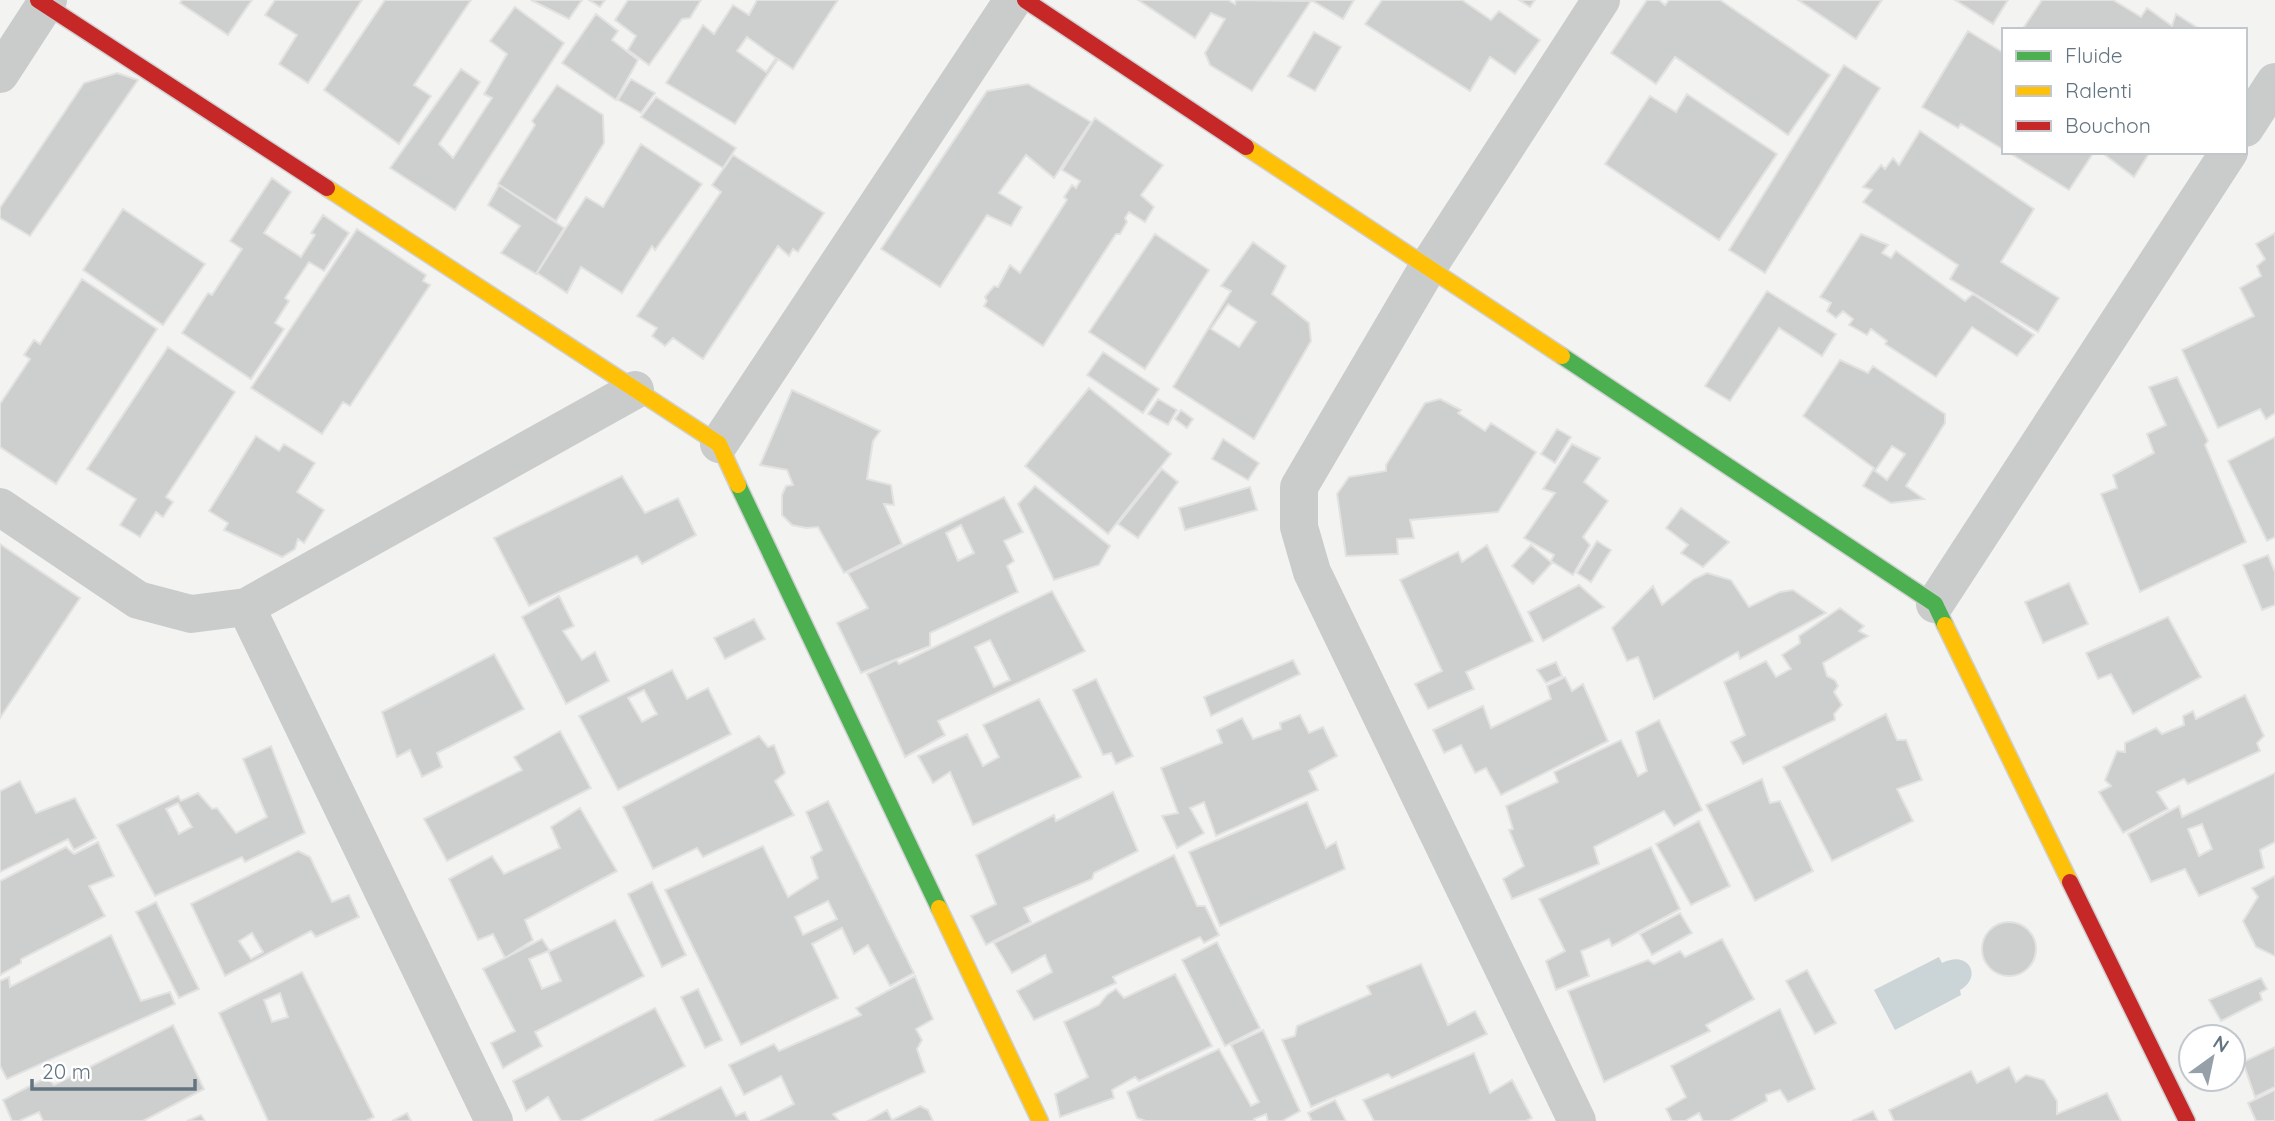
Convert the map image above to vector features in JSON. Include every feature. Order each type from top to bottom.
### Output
[{"type":"street","points":[[719,444],[1013,0]]},
{"type":"street","points":[[1025,0],[1935,604],[2187,1121]]},
{"type":"street","points":[[1577,1121],[1312,572],[1299,527],[1298,487],[1428,267],[1601,0]]},
{"type":"street","points":[[0,74],[44,2],[719,444],[1040,1121]]},
{"type":"street","points":[[2247,125],[2275,82]]},
{"type":"street","points":[[1935,604],[2228,154]]},
{"type":"street","points":[[0,507],[138,600],[191,614],[246,607],[635,390]]},
{"type":"street","points":[[246,607],[494,1121]]},
{"type":"shaded area","points":[[1939,957],[1942,963],[1959,959],[1970,966],[1971,978],[1960,990],[1961,995],[1895,1030],[1874,990]]},
{"type":"building","points":[[182,0],[252,0],[228,35],[180,3]]},
{"type":"building","points":[[275,0],[362,0],[308,83],[279,64],[297,35],[265,15]]},
{"type":"building","points":[[385,0],[471,0],[414,85],[431,96],[399,144],[324,90]]},
{"type":"building","points":[[531,0],[582,0],[569,19]]},
{"type":"building","points":[[589,0],[605,0],[600,7]]},
{"type":"building","points":[[628,0],[701,0],[690,18],[682,19],[649,65],[628,50],[636,36],[615,20]]},
{"type":"building","points":[[757,0],[838,0],[793,69],[778,59],[735,124],[666,83],[703,25],[714,34],[733,5],[749,15]],"holes":[[[747,37],[776,58],[766,72],[737,51]]]},
{"type":"building","points":[[1138,0],[1228,0],[1235,4],[1236,0],[1311,1],[1252,91],[1210,65],[1205,53],[1225,19],[1211,13],[1195,38]]},
{"type":"building","points":[[1311,0],[1354,0],[1343,19]]},
{"type":"building","points":[[1382,0],[1462,0],[1491,20],[1499,11],[1540,40],[1515,74],[1490,57],[1470,91],[1365,24]]},
{"type":"building","points":[[1519,0],[1535,0],[1530,7]]},
{"type":"building","points":[[1647,0],[1659,0],[1665,5],[1669,0],[1720,0],[1830,75],[1788,135],[1675,57],[1656,84],[1611,53]]},
{"type":"building","points":[[1798,0],[1882,0],[1856,39]]},
{"type":"building","points":[[1955,0],[2008,0],[1993,24]]},
{"type":"building","points":[[2042,0],[2113,0],[2141,17],[2147,8],[2172,26],[2176,14],[2198,28],[2023,28]]},
{"type":"building","points":[[515,7],[564,43],[455,210],[390,168],[461,69],[480,82],[439,144],[453,158],[492,98],[484,94],[507,54],[490,41]]},
{"type":"building","points":[[596,14],[618,31],[612,40],[638,60],[616,100],[562,63]]},
{"type":"building","points":[[1968,31],[2002,52],[2002,149],[1961,124],[1958,128],[1922,107]]},
{"type":"building","points":[[1314,32],[1341,47],[1315,91],[1288,76]]},
{"type":"building","points":[[1844,65],[1880,88],[1765,273],[1729,250]]},
{"type":"building","points":[[117,73],[138,80],[30,236],[0,218],[0,208],[84,83]]},
{"type":"building","points":[[631,79],[655,93],[641,113],[618,100]]},
{"type":"building","points":[[1028,84],[1091,122],[1054,178],[1026,155],[999,193],[1022,207],[1011,226],[987,215],[940,287],[881,249],[987,91]]},
{"type":"building","points":[[557,85],[603,115],[604,143],[556,221],[498,184],[535,125],[532,121]]},
{"type":"building","points":[[1687,94],[1777,154],[1719,240],[1605,164],[1650,96],[1676,112]]},
{"type":"building","points":[[656,97],[736,148],[723,168],[641,117]]},
{"type":"building","points":[[1095,118],[1163,165],[1141,195],[1154,207],[1145,222],[1129,212],[1120,234],[1116,234],[1043,346],[984,306],[987,301],[985,297],[994,286],[998,287],[1010,265],[1020,273],[1067,200],[1064,197],[1072,185],[1076,188],[1080,181],[1062,170]]},
{"type":"building","points":[[1920,131],[2034,209],[2001,262],[2059,298],[2038,332],[1950,279],[1958,265],[1863,202],[1872,190],[1863,187],[1881,165],[1885,169],[1893,158],[1899,165]]},
{"type":"building","points":[[641,144],[702,184],[655,250],[652,246],[622,293],[581,267],[567,293],[537,273],[586,197],[603,207]]},
{"type":"building","points":[[2011,154],[2093,154],[2069,190]]},
{"type":"building","points":[[2104,154],[2149,154],[2134,177]]},
{"type":"building","points":[[733,155],[824,213],[798,252],[793,249],[789,256],[778,246],[703,359],[673,338],[665,346],[652,336],[657,328],[637,316],[721,192],[712,185]]},
{"type":"building","points":[[272,178],[291,192],[264,233],[301,257],[315,235],[311,233],[323,215],[349,233],[324,271],[309,262],[285,298],[289,301],[275,323],[284,329],[251,379],[182,333],[208,293],[212,295],[242,249],[230,241]]},
{"type":"building","points":[[499,185],[564,228],[536,274],[501,253],[520,226],[488,205]]},
{"type":"building","points":[[123,209],[205,264],[163,325],[83,270]]},
{"type":"building","points":[[357,229],[426,275],[423,281],[430,285],[350,406],[343,402],[322,434],[251,388]]},
{"type":"building","points":[[2275,233],[2275,413],[2266,419],[2260,409],[2218,428],[2182,350],[2254,316],[2240,288],[2261,276],[2257,266],[2265,259],[2256,244]]},
{"type":"building","points":[[1155,234],[1209,270],[1145,369],[1089,332]]},
{"type":"building","points":[[1861,234],[1888,245],[1882,253],[1891,258],[1896,251],[1965,301],[1973,294],[2034,335],[2017,356],[1972,327],[1936,377],[1885,344],[1887,341],[1871,329],[1867,335],[1849,325],[1853,319],[1843,311],[1836,318],[1827,311],[1831,303],[1820,297]]},
{"type":"building","points":[[1253,242],[1286,266],[1272,294],[1309,323],[1311,341],[1254,439],[1173,387],[1231,291],[1221,286]],"holes":[[[1228,304],[1256,322],[1239,347],[1211,329]]]},
{"type":"building","points":[[82,279],[157,329],[56,484],[0,447],[0,404],[30,359],[24,355],[34,340],[40,344]]},
{"type":"building","points":[[1767,291],[1836,334],[1822,356],[1779,328],[1730,401],[1705,386]]},
{"type":"building","points":[[168,347],[235,392],[166,497],[173,502],[163,517],[156,512],[140,537],[120,525],[136,499],[87,469]]},
{"type":"building","points":[[1103,352],[1159,389],[1143,413],[1087,375]]},
{"type":"building","points":[[1840,360],[1868,373],[1873,366],[1945,414],[1945,423],[1906,486],[1924,499],[1891,503],[1863,486],[1874,468],[1803,416]],"holes":[[[1892,446],[1905,454],[1887,480],[1875,471]]]},
{"type":"building","points":[[2177,377],[2208,441],[2205,445],[2246,542],[2140,592],[2101,494],[2117,488],[2113,475],[2154,453],[2147,434],[2166,425],[2149,387]]},
{"type":"building","points":[[1089,388],[1171,454],[1108,534],[1025,466]]},
{"type":"building","points":[[792,390],[880,431],[873,441],[867,479],[891,485],[894,505],[884,504],[902,544],[844,573],[818,527],[792,525],[782,515],[782,495],[786,486],[793,485],[787,470],[760,465]]},
{"type":"building","points":[[1158,399],[1177,410],[1168,425],[1148,414]]},
{"type":"building","points":[[1440,399],[1461,410],[1458,413],[1485,431],[1491,423],[1536,452],[1498,512],[1410,520],[1414,538],[1397,539],[1398,554],[1346,556],[1337,494],[1349,477],[1386,471],[1386,465],[1425,403]]},
{"type":"building","points":[[1181,410],[1193,419],[1187,428],[1175,419]]},
{"type":"building","points":[[1557,429],[1571,437],[1555,463],[1541,454]]},
{"type":"building","points":[[256,436],[279,451],[284,444],[315,463],[297,492],[324,510],[304,543],[298,539],[295,549],[282,557],[224,530],[228,523],[209,511]]},
{"type":"building","points":[[2275,437],[2275,537],[2267,541],[2228,461]]},
{"type":"building","points":[[1223,439],[1259,463],[1248,480],[1212,459]]},
{"type":"building","points":[[1572,444],[1600,458],[1584,482],[1608,501],[1583,537],[1590,545],[1573,575],[1551,561],[1554,555],[1524,538],[1555,493],[1543,489]]},
{"type":"building","points":[[1162,469],[1178,482],[1138,538],[1118,524]]},
{"type":"building","points":[[622,476],[645,513],[678,498],[696,535],[642,564],[637,556],[529,606],[494,538]]},
{"type":"building","points":[[1035,486],[1110,546],[1099,565],[1054,580],[1018,504]]},
{"type":"building","points":[[1250,487],[1257,510],[1185,530],[1179,508]]},
{"type":"building","points":[[1004,497],[1023,532],[1004,541],[1014,561],[1007,566],[1018,592],[930,633],[930,646],[861,673],[837,623],[868,608],[848,573]],"holes":[[[961,525],[974,553],[958,561],[946,533]]]},
{"type":"building","points":[[1681,508],[1729,542],[1703,567],[1681,553],[1688,545],[1666,528]]},
{"type":"building","points":[[1597,541],[1611,550],[1591,582],[1577,573]]},
{"type":"building","points":[[0,544],[80,598],[0,718]]},
{"type":"building","points":[[1487,545],[1533,641],[1466,672],[1474,689],[1428,709],[1415,684],[1442,671],[1400,580],[1458,552],[1462,562]]},
{"type":"building","points":[[1531,545],[1552,563],[1533,584],[1512,566]]},
{"type":"building","points":[[2268,555],[2275,572],[2275,605],[2262,610],[2243,565]]},
{"type":"building","points":[[1707,573],[1731,580],[1749,607],[1780,592],[1793,590],[1826,613],[1740,659],[1738,652],[1654,699],[1638,657],[1627,661],[1612,628],[1653,586],[1662,605],[1694,579]]},
{"type":"building","points":[[2069,583],[2088,624],[2043,643],[2025,602]]},
{"type":"building","points":[[1579,585],[1604,607],[1543,641],[1528,612]]},
{"type":"building","points":[[1052,591],[1085,651],[938,721],[945,735],[905,757],[867,674],[896,660],[899,664]],"holes":[[[990,640],[1010,680],[994,687],[975,647]]]},
{"type":"building","points":[[559,596],[574,626],[563,631],[582,660],[595,652],[609,681],[566,704],[522,617]]},
{"type":"building","points":[[1840,608],[1864,626],[1859,631],[1868,636],[1823,663],[1827,676],[1835,680],[1838,686],[1834,692],[1842,705],[1834,714],[1835,720],[1743,764],[1731,742],[1745,735],[1724,682],[1766,661],[1776,677],[1791,669],[1782,655],[1800,643],[1799,636]]},
{"type":"building","points":[[2168,617],[2201,677],[2133,714],[2111,674],[2098,679],[2086,653]]},
{"type":"building","points":[[754,619],[765,639],[725,659],[714,638]]},
{"type":"building","points":[[494,654],[524,709],[437,753],[442,767],[422,777],[410,750],[397,757],[382,712]]},
{"type":"building","points":[[1293,660],[1300,674],[1211,716],[1204,697]]},
{"type":"building","points":[[1556,662],[1562,676],[1546,683],[1537,670]]},
{"type":"building","points":[[672,670],[687,699],[708,688],[731,734],[618,790],[579,716]],"holes":[[[644,690],[657,714],[642,722],[628,698]]]},
{"type":"building","points":[[1565,677],[1572,691],[1583,684],[1608,741],[1501,795],[1486,768],[1475,773],[1461,745],[1444,753],[1433,730],[1483,706],[1491,728],[1551,699],[1547,686]]},
{"type":"building","points":[[1096,679],[1133,756],[1116,764],[1111,753],[1103,755],[1073,690]]},
{"type":"building","points":[[2245,695],[2264,736],[2257,743],[2260,751],[2188,784],[2184,779],[2157,792],[2168,809],[2123,833],[2099,792],[2111,786],[2105,780],[2117,751],[2125,752],[2125,743],[2156,728],[2162,734],[2184,725],[2183,716],[2193,711],[2196,719]]},
{"type":"building","points":[[1039,699],[1081,777],[973,825],[950,772],[933,783],[918,756],[967,734],[983,766],[999,757],[983,725]]},
{"type":"building","points":[[1886,714],[1897,740],[1906,740],[1922,780],[1897,789],[1913,821],[1832,861],[1783,767]]},
{"type":"building","points":[[1300,715],[1309,733],[1323,727],[1337,756],[1309,771],[1318,790],[1216,836],[1204,802],[1190,808],[1204,833],[1177,848],[1162,816],[1178,813],[1161,768],[1222,743],[1217,730],[1242,718],[1253,739],[1281,729],[1280,723]]},
{"type":"building","points":[[1659,720],[1702,810],[1674,826],[1664,811],[1594,847],[1599,864],[1512,899],[1503,879],[1524,866],[1509,830],[1513,829],[1506,806],[1558,782],[1554,772],[1621,740],[1638,776],[1647,771],[1636,732]]},
{"type":"building","points":[[560,731],[591,788],[447,861],[424,819],[522,770],[514,757]]},
{"type":"building","points":[[759,736],[768,747],[774,745],[785,773],[775,781],[794,815],[703,857],[697,848],[653,869],[623,807]]},
{"type":"building","points":[[271,746],[305,833],[245,862],[242,857],[155,896],[117,825],[178,796],[181,801],[198,793],[212,809],[217,808],[236,833],[267,817],[243,759]],"holes":[[[178,803],[192,827],[179,834],[166,809]]]},
{"type":"building","points":[[2275,773],[2275,842],[2260,850],[2264,868],[2199,896],[2185,869],[2151,882],[2128,834],[2179,806],[2182,817]],"holes":[[[2202,824],[2212,849],[2199,856],[2188,829]]]},
{"type":"building","points":[[1762,779],[1770,803],[1780,801],[1813,871],[1755,901],[1706,805]]},
{"type":"building","points":[[20,781],[36,813],[75,798],[96,838],[74,850],[68,839],[0,872],[0,791]]},
{"type":"building","points":[[1113,792],[1138,851],[1094,873],[1092,879],[1024,908],[1031,922],[986,945],[971,916],[996,904],[976,855],[1054,815],[1056,821]]},
{"type":"building","points":[[828,801],[914,973],[890,986],[868,945],[854,954],[842,928],[812,944],[838,998],[741,1045],[665,890],[763,846],[788,897],[818,878],[811,857],[822,850],[806,812]],"holes":[[[828,901],[837,919],[803,935],[795,917]]]},
{"type":"building","points":[[1307,802],[1326,848],[1336,842],[1345,869],[1220,926],[1189,852]]},
{"type":"building","points":[[580,808],[617,871],[525,920],[533,940],[505,958],[493,934],[478,940],[449,879],[492,856],[504,874],[560,848],[551,827]]},
{"type":"building","points":[[1699,821],[1730,886],[1691,905],[1656,844]]},
{"type":"building","points":[[98,842],[114,876],[89,886],[105,916],[21,959],[21,963],[0,975],[0,881],[66,847],[74,854]]},
{"type":"building","points":[[1651,847],[1680,909],[1612,946],[1609,939],[1581,951],[1589,976],[1556,990],[1546,961],[1565,951],[1539,899]]},
{"type":"building","points":[[298,851],[310,857],[332,902],[349,895],[359,917],[316,937],[311,931],[225,976],[191,904]],"holes":[[[252,933],[263,952],[251,959],[239,941]]]},
{"type":"building","points":[[1174,855],[1197,906],[1205,906],[1219,935],[1204,943],[1200,937],[1113,977],[1116,983],[1034,1020],[1017,991],[1052,972],[1045,955],[1012,973],[994,943]]},
{"type":"building","points":[[2275,876],[2275,956],[2256,947],[2243,921],[2258,897],[2252,888]]},
{"type":"building","points":[[652,882],[686,955],[662,967],[628,894]]},
{"type":"building","points":[[156,902],[199,989],[179,998],[136,912]]},
{"type":"building","points":[[1680,913],[1692,933],[1652,955],[1640,934]]},
{"type":"building","points":[[615,920],[644,976],[535,1032],[542,1046],[503,1068],[491,1043],[515,1031],[483,969],[542,939],[550,951]],"holes":[[[548,951],[561,981],[542,989],[529,959]]]},
{"type":"building","points":[[2009,922],[2028,930],[2036,949],[2028,968],[2009,976],[1990,968],[1982,949],[1990,930]]},
{"type":"building","points":[[111,935],[141,1001],[170,992],[175,1004],[7,1079],[0,1066],[0,981],[9,977],[10,987]]},
{"type":"building","points":[[1722,939],[1754,999],[1706,1025],[1710,1031],[1604,1082],[1568,991],[1648,960],[1654,964],[1680,951],[1685,957]]},
{"type":"building","points":[[1217,942],[1260,1028],[1225,1046],[1182,960]]},
{"type":"building","points":[[1421,964],[1448,1025],[1475,1011],[1487,1034],[1392,1078],[1388,1074],[1311,1107],[1282,1040],[1295,1036],[1297,1026],[1371,994],[1367,986]]},
{"type":"building","points":[[1807,970],[1836,1023],[1815,1034],[1786,981]]},
{"type":"building","points":[[302,972],[374,1117],[366,1121],[268,1121],[219,1013]],"holes":[[[280,993],[288,1017],[272,1022],[264,1000]]]},
{"type":"building","points":[[1175,974],[1212,1046],[1139,1081],[1135,1077],[1112,1090],[1114,1098],[1060,1117],[1055,1094],[1088,1077],[1064,1022],[1099,1005],[1116,989],[1124,998]]},
{"type":"building","points":[[915,976],[933,1019],[916,1029],[922,1040],[917,1049],[925,1072],[833,1114],[839,1121],[760,1121],[794,1104],[781,1076],[744,1095],[729,1065],[774,1044],[779,1051],[861,1015],[856,1008]]},
{"type":"building","points":[[2261,978],[2267,989],[2260,993],[2262,1000],[2221,1021],[2209,1000]]},
{"type":"building","points":[[698,989],[722,1040],[705,1048],[681,997]]},
{"type":"building","points":[[655,1008],[685,1066],[580,1121],[561,1121],[548,1097],[526,1111],[513,1081]]},
{"type":"building","points":[[1780,1009],[1815,1089],[1788,1102],[1780,1090],[1766,1095],[1767,1101],[1730,1121],[1703,1121],[1699,1113],[1685,1121],[1672,1121],[1666,1109],[1686,1097],[1671,1066]]},
{"type":"building","points":[[173,1025],[204,1089],[143,1121],[43,1121],[39,1112],[19,1121],[12,1121],[3,1100],[47,1077],[54,1085]]},
{"type":"building","points":[[1263,1030],[1300,1111],[1282,1121],[1268,1121],[1266,1114],[1254,1119],[1255,1121],[1146,1121],[1137,1118],[1127,1092],[1219,1049],[1251,1106],[1259,1102],[1231,1045]]},
{"type":"building","points":[[2275,1047],[2275,1087],[2255,1097],[2247,1074],[2247,1060]]},
{"type":"building","points":[[1474,1053],[1490,1093],[1512,1080],[1532,1118],[1526,1121],[1374,1121],[1363,1100]]},
{"type":"building","points":[[2009,1067],[2016,1082],[2026,1075],[2044,1080],[2057,1101],[2057,1114],[2107,1093],[2121,1121],[1894,1121],[1889,1110],[1971,1071],[1977,1083]]},
{"type":"building","points":[[721,1087],[736,1116],[745,1112],[749,1121],[654,1121]]},
{"type":"building","points":[[2275,1090],[2275,1121],[2256,1121],[2248,1103]]},
{"type":"building","points":[[1335,1100],[1346,1121],[1312,1121],[1308,1113]]},
{"type":"building","points":[[920,1106],[928,1110],[933,1121],[868,1121],[887,1110],[892,1120]]},
{"type":"building","points":[[1873,1111],[1878,1121],[1852,1121]]},
{"type":"building","points":[[407,1113],[411,1121],[392,1121]]},
{"type":"building","points":[[201,1115],[205,1121],[187,1121]]},
{"type":"traffic: fast","points":[[1562,356],[1935,604],[1945,625]]},
{"type":"traffic: fast","points":[[738,485],[939,908]]},
{"type":"traffic: slow","points":[[1246,147],[1562,356]]},
{"type":"traffic: slow","points":[[327,188],[719,444],[738,485]]},
{"type":"traffic: slow","points":[[1945,625],[2070,882]]},
{"type":"traffic: slow","points":[[939,908],[1040,1121]]},
{"type":"traffic: jam","points":[[38,0],[327,188]]},
{"type":"traffic: jam","points":[[1025,0],[1246,147]]},
{"type":"traffic: jam","points":[[2070,882],[2187,1121]]}]
